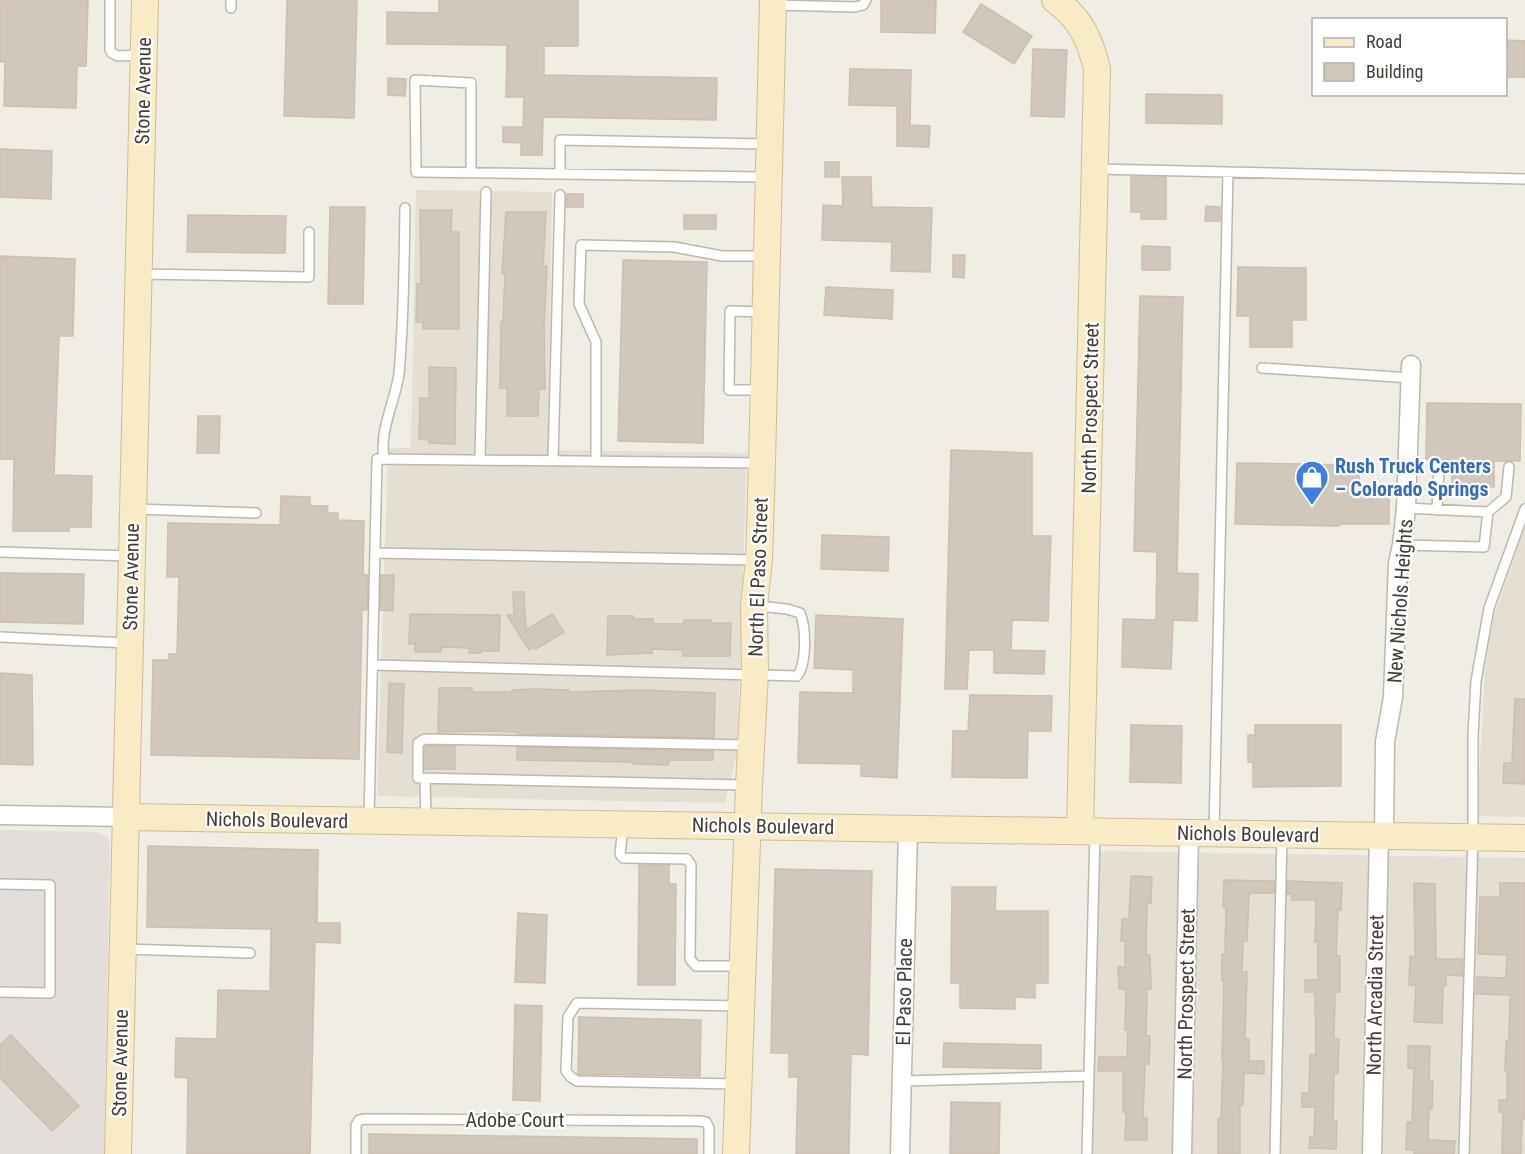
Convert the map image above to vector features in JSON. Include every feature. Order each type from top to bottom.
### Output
[{"type":"street","name":"Stone Avenue","points":[[118,1154],[145,0]]},
{"type":"street","name":"North Prospect Street","points":[[1055,0],[1078,21],[1092,48],[1097,69],[1087,831]]},
{"type":"street","name":"North El Paso Street","points":[[736,1154],[755,674],[754,606],[759,560],[773,2]]},
{"type":"street","name":"New Nichols Heights","points":[[1381,835],[1385,742],[1393,697],[1398,564],[1406,508],[1411,372]]},
{"type":"street","name":"Nichols Boulevard","points":[[0,815],[1525,838]]},
{"type":"street","name":"El Paso Place","points":[[900,1154],[908,830]]},
{"type":"street","name":"North Prospect Street","points":[[1182,1154],[1202,833]]},
{"type":"street","name":"North Arcadia Street","points":[[1372,1154],[1381,835]]},
{"type":"lane","points":[[110,0],[110,50],[118,56],[143,55]]},
{"type":"lane","points":[[773,2],[855,7],[863,5],[866,0]]},
{"type":"lane","points":[[471,172],[471,83],[415,80],[416,172],[767,177]]},
{"type":"lane","points":[[560,173],[560,140],[768,144]]},
{"type":"lane","points":[[1095,169],[1525,178]]},
{"type":"lane","points":[[1202,833],[1228,172]]},
{"type":"lane","points":[[480,459],[486,192]]},
{"type":"lane","points":[[553,460],[560,195]]},
{"type":"lane","points":[[384,459],[381,446],[398,376],[404,317],[405,208]]},
{"type":"lane","points":[[138,274],[309,277],[309,232]]},
{"type":"lane","points":[[596,460],[596,342],[579,304],[581,245],[674,247],[722,256],[766,256]]},
{"type":"lane","points":[[763,390],[729,390],[730,311],[764,312]]},
{"type":"lane","points":[[1262,368],[1411,372]]},
{"type":"lane","points":[[369,821],[377,459],[762,463]]},
{"type":"lane","points":[[1437,510],[1439,467]]},
{"type":"lane","points":[[1406,508],[1488,512],[1506,497],[1509,467]]},
{"type":"lane","points":[[133,509],[256,513]]},
{"type":"lane","points":[[1464,1154],[1476,681],[1489,608],[1525,509]]},
{"type":"lane","points":[[1402,545],[1484,547],[1488,512]]},
{"type":"lane","points":[[0,552],[132,556]]},
{"type":"lane","points":[[375,553],[759,560]]},
{"type":"lane","points":[[372,665],[797,676],[802,670],[804,623],[801,613],[788,609],[754,606]]},
{"type":"lane","points":[[0,637],[130,643]]},
{"type":"lane","points":[[749,785],[425,779],[418,778],[418,743],[425,739],[752,745]]},
{"type":"lane","points":[[425,779],[426,822]]},
{"type":"lane","points":[[624,824],[620,854],[623,858],[687,859],[691,865],[690,959],[696,966],[743,966]]},
{"type":"lane","points":[[1087,831],[1089,1077],[1087,1154]]},
{"type":"lane","points":[[1275,1154],[1282,834]]},
{"type":"lane","points":[[0,884],[50,885],[50,993],[0,992]]},
{"type":"lane","points":[[122,949],[250,953]]},
{"type":"lane","points":[[738,1084],[577,1081],[566,1071],[567,1039],[568,1017],[577,1003],[741,1006]]},
{"type":"lane","points":[[902,1081],[1089,1077]]},
{"type":"lane","name":"Adobe Court","points":[[356,1154],[356,1125],[359,1119],[706,1122],[709,1128],[708,1154]]},
{"type":"shaded area","points":[[416,190],[552,192],[548,450],[747,453],[737,755],[725,803],[377,796],[388,448],[411,448]]},
{"type":"shaded area","points":[[1525,525],[1525,817],[1477,816],[1485,670],[1494,616]]},
{"type":"shaded area","points":[[0,830],[97,832],[106,836],[110,842],[104,1154],[0,1154]]},
{"type":"shaded area","points":[[1097,851],[1525,858],[1525,1154],[1090,1154]]},
{"type":"building","points":[[0,0],[88,0],[86,66],[77,66],[76,108],[4,106],[5,62],[0,62]]},
{"type":"building","points":[[287,0],[357,0],[354,118],[284,116]]},
{"type":"building","points":[[439,0],[578,0],[578,46],[544,46],[544,75],[717,78],[716,120],[543,117],[542,155],[521,155],[521,143],[503,142],[503,127],[523,127],[524,97],[506,97],[507,45],[387,44],[387,12],[439,13]]},
{"type":"building","points":[[881,0],[936,0],[935,33],[881,32]]},
{"type":"building","points":[[981,4],[1032,36],[1014,64],[963,32]]},
{"type":"building","points":[[1507,40],[1525,41],[1525,77],[1507,77]]},
{"type":"building","points":[[1033,49],[1067,50],[1064,117],[1031,116]]},
{"type":"building","points":[[850,69],[911,70],[910,125],[930,126],[929,147],[897,146],[897,106],[849,105]]},
{"type":"building","points":[[388,78],[406,79],[405,96],[388,95]]},
{"type":"building","points":[[1146,94],[1222,95],[1222,124],[1146,123]]},
{"type":"building","points":[[0,149],[52,151],[51,199],[0,197]]},
{"type":"building","points":[[825,162],[839,162],[839,177],[825,177]]},
{"type":"building","points":[[842,177],[871,177],[872,207],[932,208],[930,272],[891,271],[892,242],[822,240],[823,205],[843,206]]},
{"type":"building","points":[[1131,177],[1166,177],[1166,219],[1141,219],[1141,212],[1131,212]]},
{"type":"building","points":[[567,194],[583,194],[583,207],[566,207]]},
{"type":"building","points":[[1206,206],[1220,207],[1220,221],[1205,221]]},
{"type":"building","points":[[330,207],[365,207],[363,304],[328,304]]},
{"type":"building","points":[[420,210],[452,210],[451,232],[459,232],[459,329],[423,329],[423,322],[416,322],[417,284],[421,284]]},
{"type":"building","points":[[506,212],[546,212],[543,266],[547,266],[544,324],[545,389],[539,389],[538,416],[507,416],[507,388],[500,388],[501,322],[503,322],[505,274],[502,274]]},
{"type":"building","points":[[188,215],[286,216],[285,253],[187,252]]},
{"type":"building","points":[[684,215],[716,215],[716,229],[684,229]]},
{"type":"building","points":[[1142,246],[1170,247],[1170,270],[1142,270]]},
{"type":"building","points":[[953,255],[965,255],[964,278],[953,277]]},
{"type":"building","points":[[0,256],[75,259],[73,336],[59,336],[54,475],[92,476],[91,527],[69,527],[69,531],[13,531],[14,459],[0,459]]},
{"type":"building","points":[[623,260],[707,262],[703,443],[618,441]]},
{"type":"building","points":[[1238,267],[1306,268],[1306,320],[1292,320],[1292,347],[1250,347],[1250,316],[1237,316]]},
{"type":"building","points":[[826,287],[893,290],[892,319],[824,315]]},
{"type":"building","points":[[1140,296],[1183,297],[1177,573],[1198,574],[1197,621],[1173,620],[1171,669],[1122,667],[1123,619],[1156,620],[1157,552],[1134,551]]},
{"type":"building","points":[[429,367],[456,368],[455,444],[429,443],[429,440],[419,439],[420,398],[429,398]]},
{"type":"building","points":[[1427,403],[1521,404],[1520,461],[1494,461],[1494,487],[1452,486],[1452,460],[1426,459]]},
{"type":"building","points":[[198,416],[220,416],[219,453],[197,453]]},
{"type":"building","points":[[951,450],[1032,453],[1032,536],[1051,536],[1048,621],[1012,620],[1011,650],[1045,651],[1044,674],[994,673],[994,650],[969,650],[967,689],[945,689]]},
{"type":"building","name":"Rush Truck Centers – Colorado Springs","points":[[1237,463],[1359,465],[1359,488],[1389,489],[1389,524],[1340,524],[1339,526],[1235,524]]},
{"type":"building","points":[[281,496],[310,497],[310,506],[328,506],[327,513],[338,513],[338,520],[364,521],[363,574],[368,575],[367,610],[362,610],[359,759],[151,755],[153,660],[169,660],[169,654],[177,654],[179,577],[167,577],[168,523],[280,525]]},
{"type":"building","points":[[822,535],[889,537],[888,571],[821,569]]},
{"type":"building","points":[[0,573],[84,574],[83,624],[0,622]]},
{"type":"building","points":[[381,575],[394,575],[393,611],[380,610]]},
{"type":"building","points":[[513,592],[524,592],[526,630],[552,614],[564,632],[536,649],[534,647],[529,650],[507,615],[514,615]]},
{"type":"building","points":[[410,614],[500,615],[499,651],[469,653],[470,648],[441,647],[441,652],[415,652],[415,644],[409,644]]},
{"type":"building","points":[[816,615],[903,619],[897,778],[861,776],[861,764],[798,763],[800,692],[853,693],[853,670],[814,668]]},
{"type":"building","points":[[608,616],[653,619],[653,624],[684,624],[684,620],[731,623],[730,656],[683,656],[683,650],[652,649],[652,653],[607,655]]},
{"type":"building","points":[[0,673],[32,675],[33,765],[0,764]]},
{"type":"building","points":[[389,683],[404,684],[402,753],[387,752]]},
{"type":"building","points":[[439,688],[472,688],[472,692],[512,692],[512,690],[534,689],[569,690],[569,692],[641,690],[715,693],[714,738],[518,734],[518,732],[486,731],[438,732]]},
{"type":"building","points":[[970,695],[1052,696],[1051,731],[1028,731],[1027,778],[952,777],[953,731],[968,731]]},
{"type":"building","points":[[1515,699],[1525,699],[1525,784],[1503,783],[1504,763],[1512,763]]},
{"type":"building","points":[[1131,725],[1182,726],[1181,783],[1130,782]]},
{"type":"building","points":[[1255,725],[1341,725],[1341,786],[1253,787],[1253,763],[1248,762],[1248,735],[1255,735]]},
{"type":"building","points":[[455,746],[455,769],[425,769],[425,747]]},
{"type":"building","points":[[517,747],[713,751],[713,760],[669,760],[668,765],[632,764],[632,762],[517,760]]},
{"type":"building","points":[[148,846],[318,850],[317,923],[340,923],[340,943],[315,942],[310,1154],[187,1154],[188,1078],[175,1077],[176,1038],[217,1039],[218,990],[270,991],[271,929],[147,927]]},
{"type":"building","points":[[639,865],[669,865],[669,884],[676,884],[675,985],[638,985]]},
{"type":"building","points":[[775,869],[872,871],[868,1055],[851,1054],[849,1154],[796,1154],[798,1077],[789,1077],[789,1053],[771,1053]]},
{"type":"building","points":[[1131,876],[1152,877],[1151,903],[1147,903],[1146,955],[1150,955],[1151,989],[1147,989],[1146,1036],[1150,1036],[1149,1064],[1145,1064],[1143,1118],[1147,1118],[1147,1140],[1125,1140],[1126,1112],[1123,1112],[1123,1071],[1098,1071],[1099,1057],[1127,1057],[1126,989],[1119,989],[1118,967],[1125,967],[1125,941],[1121,941],[1122,919],[1129,919]]},
{"type":"building","points":[[1224,880],[1274,881],[1274,893],[1249,893],[1247,941],[1243,941],[1242,972],[1247,972],[1245,1039],[1249,1039],[1249,1061],[1264,1061],[1264,1074],[1244,1073],[1243,1105],[1240,1105],[1240,1154],[1218,1154],[1218,1119],[1221,1119],[1223,1060],[1222,954],[1225,954],[1226,907],[1223,907]]},
{"type":"building","points":[[1288,881],[1342,883],[1341,910],[1338,909],[1336,956],[1340,956],[1340,992],[1335,992],[1334,1039],[1339,1039],[1338,1073],[1334,1073],[1333,1121],[1337,1121],[1336,1149],[1309,1148],[1310,1137],[1314,1137],[1315,1107],[1302,1107],[1302,1093],[1309,1093],[1310,1055],[1316,1055],[1315,992],[1305,992],[1305,980],[1318,980],[1318,942],[1315,942],[1316,900],[1292,900],[1292,894],[1287,894]]},
{"type":"building","points":[[1414,883],[1435,884],[1436,959],[1462,959],[1462,976],[1446,975],[1446,986],[1443,986],[1442,1023],[1414,1022],[1416,985],[1409,985],[1410,956],[1415,957]]},
{"type":"building","points":[[1500,883],[1525,883],[1525,1119],[1522,1119],[1521,1154],[1502,1154],[1503,1112],[1499,1112],[1499,1100],[1507,1100],[1507,1071],[1505,1071],[1506,1041],[1509,1041],[1510,995],[1476,994],[1477,977],[1506,978],[1507,955],[1478,954],[1480,897],[1500,897]]},
{"type":"building","points":[[952,887],[996,887],[995,911],[1048,911],[1048,983],[1035,983],[1035,998],[1015,997],[1015,1009],[960,1008],[960,983],[951,983]]},
{"type":"building","points":[[518,913],[547,915],[545,983],[515,982]]},
{"type":"building","points":[[515,1005],[542,1006],[540,1101],[513,1100]]},
{"type":"building","points":[[579,1017],[701,1020],[700,1076],[578,1074]]},
{"type":"building","points":[[11,1035],[79,1106],[52,1131],[0,1078],[0,1045]]},
{"type":"building","points":[[944,1043],[1041,1045],[1041,1069],[943,1067]]},
{"type":"building","points":[[1408,1046],[1430,1046],[1429,1081],[1433,1081],[1428,1140],[1455,1141],[1454,1154],[1414,1154],[1414,1150],[1406,1150],[1407,1122],[1412,1122],[1414,1068],[1408,1068]]},
{"type":"building","points":[[951,1102],[1000,1103],[999,1154],[950,1154]]},
{"type":"building","points":[[369,1134],[697,1139],[697,1154],[369,1154]]},
{"type":"place","name":"Rush Truck Centers – Colorado Springs","points":[[1312,506]]}]
